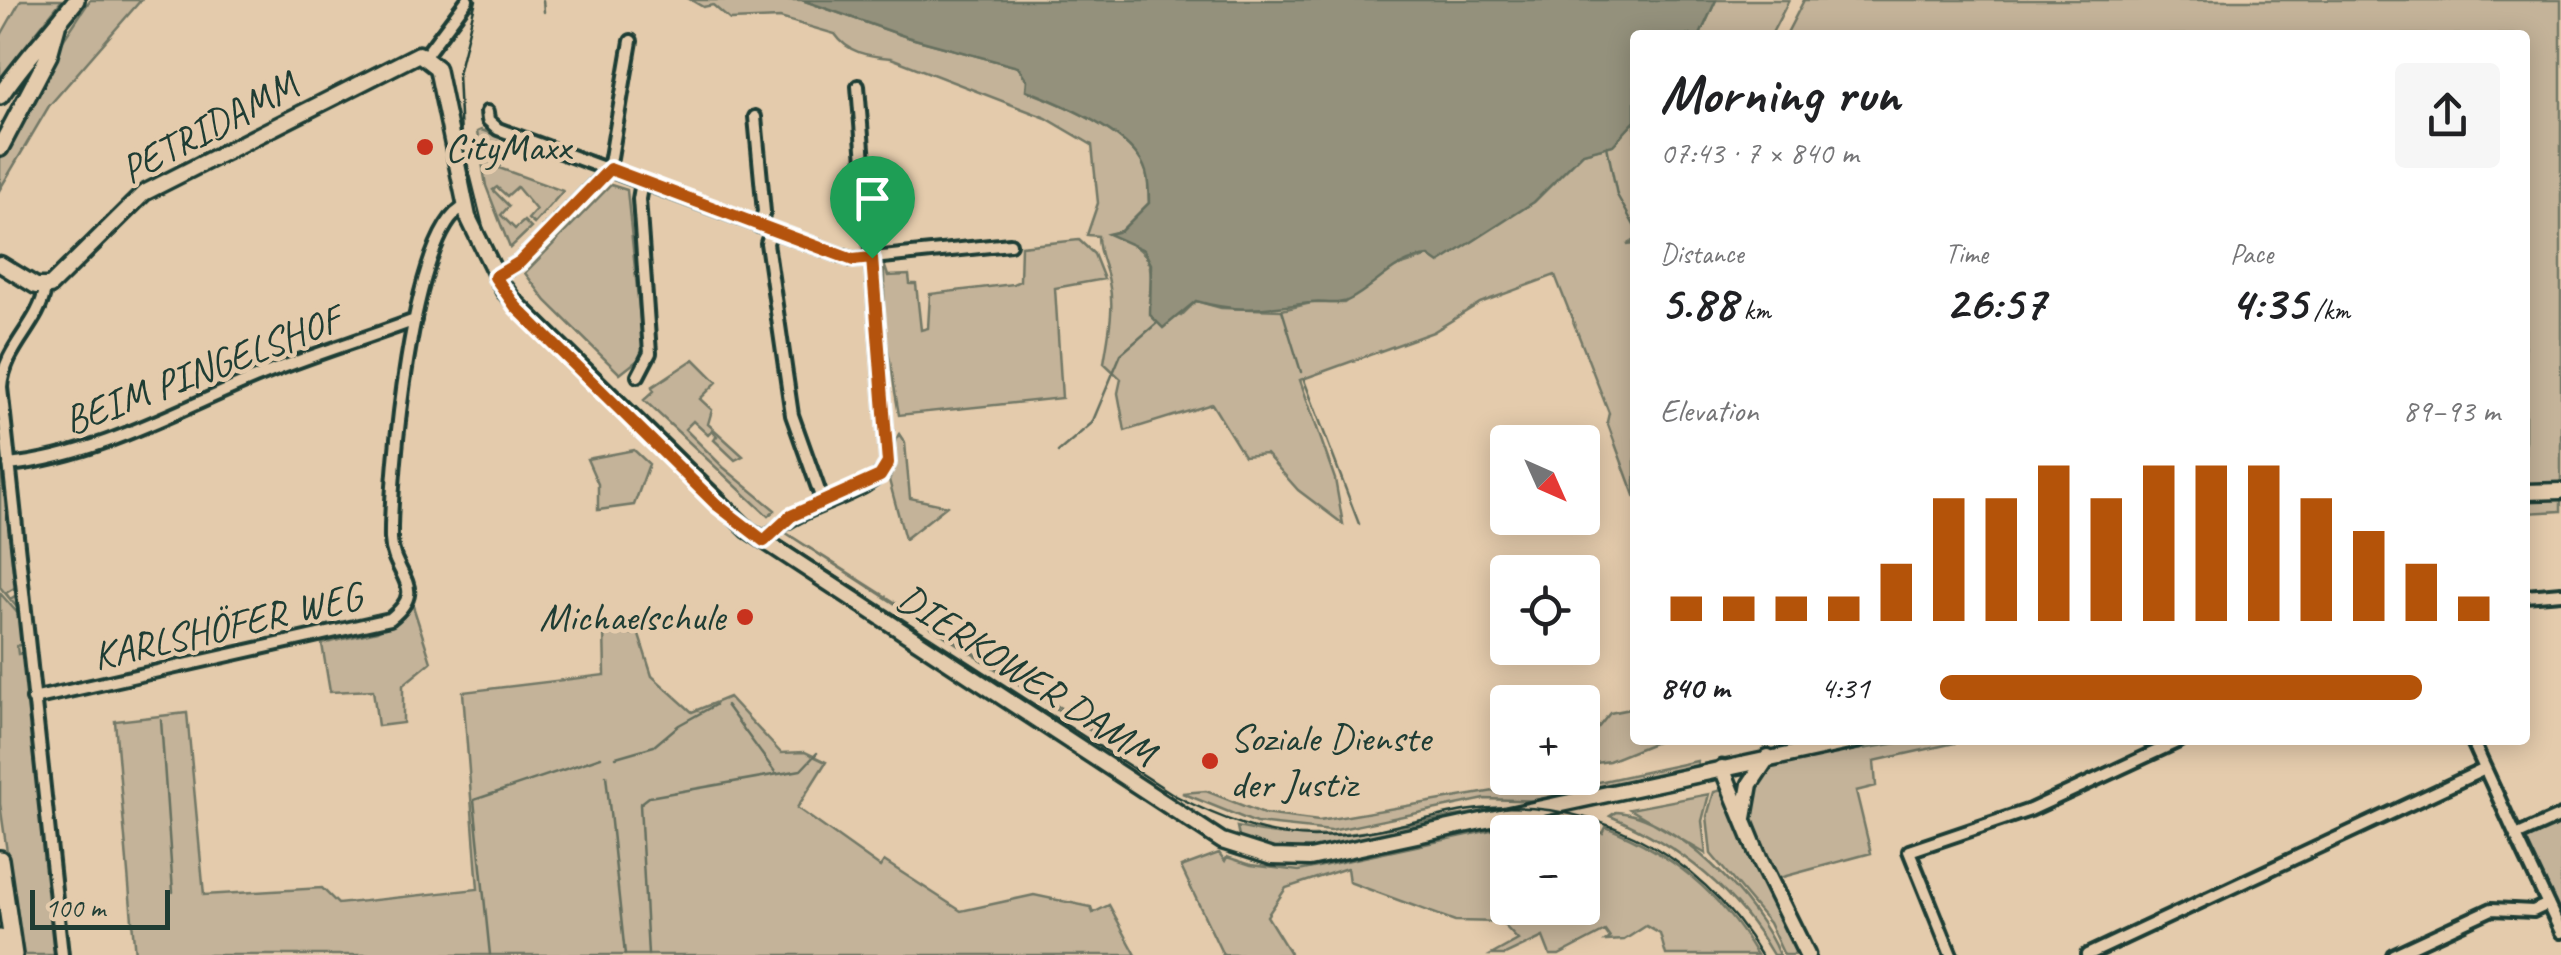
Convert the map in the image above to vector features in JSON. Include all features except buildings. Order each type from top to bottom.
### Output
[{"type":"main road","points":[[0,96],[36,44],[57,26],[76,0]]},
{"type":"main road","points":[[0,148],[49,55],[57,26]]},
{"type":"main road","points":[[0,859],[14,955]]},
{"type":"main road","points":[[0,938],[2,955]]},
{"type":"street","points":[[425,56],[468,0]]},
{"type":"street","points":[[495,277],[520,262],[610,169],[631,41]]},
{"type":"street","name":"PETRIDAMM","points":[[62,955],[9,465],[2,376],[12,346],[42,306],[45,288],[62,278],[144,194],[410,55],[425,56]]},
{"type":"street","name":"DIERKOWER DAMM","points":[[425,56],[439,76],[465,207],[495,277],[531,322],[695,483],[764,541],[1194,824],[1252,852],[1290,859],[1326,856],[1832,745]]},
{"type":"street","points":[[764,541],[781,522],[873,481],[888,463],[858,86]]},
{"type":"street","points":[[486,112],[488,120],[498,128],[853,260],[1010,244]]},
{"type":"street","points":[[754,117],[764,212],[760,226]]},
{"type":"street","points":[[638,376],[650,353],[639,199],[642,182]]},
{"type":"street","points":[[417,315],[447,222],[465,207]]},
{"type":"street","points":[[772,231],[766,243],[792,415],[823,502]]},
{"type":"street","points":[[0,264],[45,288]]},
{"type":"street","name":"BEIM PINGELSHOF","points":[[9,465],[74,453],[417,315]]},
{"type":"street","name":"KARLSHÖFER WEG","points":[[34,699],[390,619],[410,596],[391,538],[399,390],[417,315]]},
{"type":"street","points":[[2530,492],[2561,491]]},
{"type":"street","points":[[2530,596],[2561,593]]},
{"type":"street","points":[[1951,955],[1909,850],[2030,810],[2170,745]]},
{"type":"street","points":[[2474,745],[2561,932]]},
{"type":"street","points":[[1744,824],[1745,797],[1768,757]]},
{"type":"street","points":[[1722,768],[1744,824],[1807,955]]},
{"type":"street","points":[[2087,955],[2485,769]]},
{"type":"street","points":[[2516,836],[2561,816]]},
{"type":"street","points":[[2393,955],[2492,909],[2533,911],[2548,904]]},
{"type":"shaded area","points":[[21,0],[62,0],[0,78],[0,37]]},
{"type":"shaded area","points":[[90,0],[141,0],[49,106],[0,189],[0,159],[64,39]]},
{"type":"shaded area","points":[[691,0],[802,0],[907,37],[1018,67],[1027,80],[1027,91],[1094,121],[1139,157],[1147,175],[1149,203],[1121,231],[1110,234],[1134,245],[1147,258],[1151,275],[1149,302],[1181,316],[1196,301],[1221,308],[1282,310],[1311,303],[1344,303],[1390,269],[1429,256],[1534,202],[1583,153],[1613,145],[1630,126],[1630,484],[1607,422],[1609,413],[1555,275],[1480,303],[1433,332],[1300,380],[1335,479],[1343,524],[1298,490],[1266,454],[1244,456],[1212,404],[1125,431],[1118,393],[1121,379],[1104,363],[1111,292],[1098,236],[1087,235],[1098,203],[1092,145],[1046,118],[891,58],[852,49],[835,34],[780,18],[730,20],[713,5],[703,7]]},
{"type":"shaded area","points":[[802,0],[1716,0],[1702,30],[1630,30],[1630,126],[1613,145],[1583,153],[1534,202],[1439,263],[1429,256],[1406,262],[1340,303],[1241,309],[1196,301],[1163,328],[1150,315],[1151,264],[1144,250],[1108,234],[1121,231],[1149,203],[1146,172],[1139,158],[1095,122],[1026,90],[1027,80],[1018,67],[907,37]]},
{"type":"shaded area","points":[[1716,0],[1789,0],[1774,30],[1702,30]]},
{"type":"shaded area","points":[[1804,0],[2561,0],[2561,511],[2530,513],[2530,30],[1789,30]]},
{"type":"shaded area","points":[[477,132],[511,140],[499,168],[563,191],[534,224],[528,219],[536,210],[517,187],[507,196],[497,187],[493,190],[509,206],[501,215],[515,229],[524,221],[531,228],[510,248],[486,186]]},
{"type":"shaded area","points":[[611,185],[627,190],[643,348],[638,360],[620,374],[546,301],[525,273]]},
{"type":"shaded area","points":[[1079,240],[1094,254],[1104,279],[1055,288],[1062,398],[899,415],[884,327],[884,264],[888,276],[909,275],[910,284],[916,284],[921,330],[928,328],[930,294],[1013,284],[1020,281],[1021,246]]},
{"type":"shaded area","points":[[694,359],[717,382],[700,399],[712,410],[708,424],[743,456],[735,460],[714,440],[717,436],[712,431],[708,435],[693,421],[685,429],[775,510],[768,516],[644,400],[654,391],[652,387]]},
{"type":"shaded area","points":[[899,434],[905,443],[910,498],[947,506],[905,539],[889,480]]},
{"type":"shaded area","points":[[634,450],[649,464],[634,505],[598,510],[598,484],[587,459]]},
{"type":"shaded area","points":[[0,461],[16,587],[6,593],[10,599],[0,587]]},
{"type":"shaded area","points":[[783,531],[1114,742],[1111,744]]},
{"type":"shaded area","points":[[0,593],[20,616],[22,644],[17,646],[18,654],[23,653],[56,955],[22,955],[0,804]]},
{"type":"shaded area","points":[[18,594],[20,611],[10,599]]},
{"type":"shaded area","points":[[413,606],[431,662],[403,685],[403,723],[378,726],[373,690],[330,692],[322,644],[377,631]]},
{"type":"shaded area","points":[[604,629],[639,635],[652,676],[692,712],[729,697],[781,753],[805,752],[826,762],[797,808],[880,867],[884,861],[961,911],[1034,895],[1091,907],[1093,913],[1109,905],[1136,955],[135,955],[115,721],[187,713],[204,895],[322,888],[338,904],[478,889],[463,692],[605,675]]},
{"type":"shaded area","points":[[1630,709],[1630,745],[1649,745],[1600,762],[1600,725],[1610,713]]},
{"type":"shaded area","points":[[1886,745],[1946,745],[1874,761],[1876,786],[1856,791],[1871,853],[1779,878],[1762,842],[1757,843],[1748,809],[1756,784],[1772,764]]},
{"type":"shaded area","points":[[1697,761],[1698,766],[1600,788],[1600,782]]},
{"type":"shaded area","points":[[1722,790],[1748,853],[1799,948],[1793,955],[1784,955],[1769,923],[1711,854],[1707,816],[1714,792]]},
{"type":"shaded area","points":[[1206,791],[1264,814],[1319,821],[1490,792],[1490,795],[1570,795],[1544,801],[1485,799],[1331,831],[1256,823],[1182,793]]},
{"type":"shaded area","points":[[1709,794],[1702,821],[1706,854],[1630,809]]},
{"type":"shaded area","points":[[1495,811],[1368,843],[1303,851],[1240,842],[1237,827],[1273,834],[1338,835]]},
{"type":"shaded area","points":[[1616,812],[1664,828],[1712,865],[1753,911],[1779,955],[1773,955],[1741,910],[1703,872],[1659,841],[1610,816]]},
{"type":"shaded area","points":[[2561,819],[2561,923],[2523,842]]},
{"type":"shaded area","points":[[1606,827],[1652,849],[1693,878],[1728,913],[1757,955],[1666,955],[1660,934],[1646,926],[1624,940],[1606,941],[1610,938],[1605,931],[1559,955],[1550,955],[1543,937],[1505,955],[1491,955],[1518,940],[1504,925],[1600,925],[1600,832]]},
{"type":"shaded area","points":[[1490,830],[1490,922],[1455,921],[1349,882],[1347,868],[1286,888],[1267,916],[1291,955],[1223,955],[1181,867],[1219,853],[1225,861],[1227,857],[1251,865],[1299,871]]},
{"type":"waterway","points":[[543,0],[544,12]]},
{"type":"waterway","points":[[1607,146],[1617,195],[1630,218]]},
{"type":"waterway","points":[[1282,310],[1301,372]]},
{"type":"waterway","points":[[1058,452],[1092,423],[1121,354],[1157,323]]},
{"type":"waterway","points":[[1304,380],[1359,524]]},
{"type":"waterway","points":[[616,757],[654,746],[679,725],[715,705]]},
{"type":"waterway","points":[[726,705],[775,772]]},
{"type":"waterway","points":[[161,720],[173,892]]},
{"type":"waterway","points":[[648,955],[640,804],[649,797],[801,770],[817,753]]},
{"type":"waterway","points":[[490,955],[474,800],[601,757]]},
{"type":"waterway","points":[[606,775],[625,955]]},
{"type":"tram line","points":[[476,0],[458,74],[461,138],[484,231],[504,272],[527,303],[749,520],[1176,796],[1209,812],[1260,829],[1314,837],[1509,807],[1552,810],[1595,820],[1635,836],[1672,858],[1736,918],[1761,955]]},
{"type":"place","name":"CityMaxx","points":[[425,147]]},
{"type":"place","name":"Michaelschule","points":[[745,617]]},
{"type":"place","name":"Soziale Dienste der Justiz","points":[[1210,761]]},
{"type":"route","points":[[610,169],[853,260],[872,258],[886,419],[886,470],[873,481],[791,516],[764,541],[695,483],[531,322],[495,277],[520,262],[610,169]]}]
